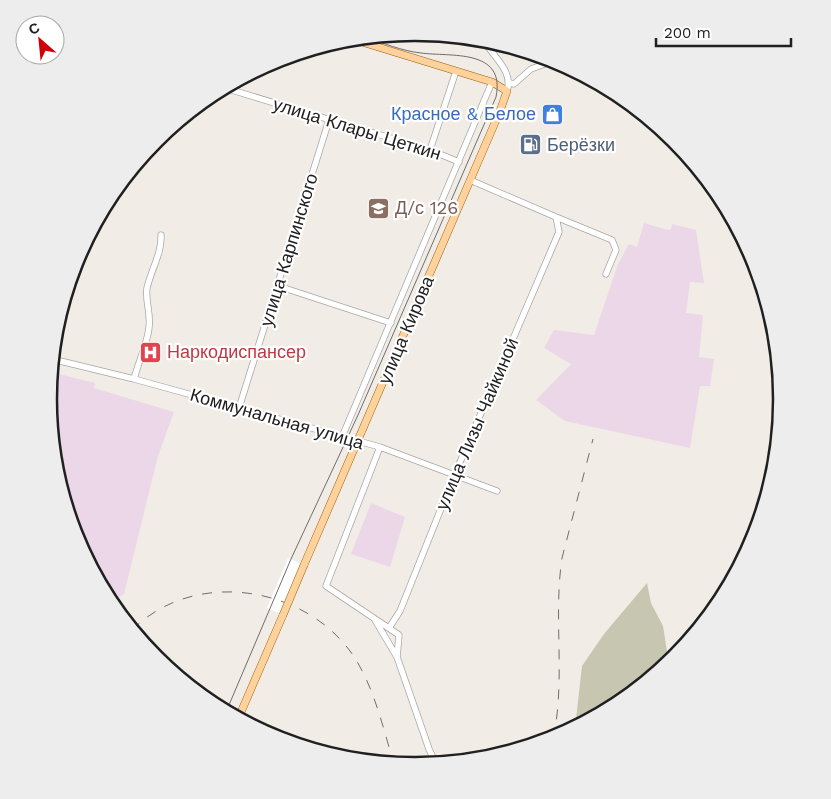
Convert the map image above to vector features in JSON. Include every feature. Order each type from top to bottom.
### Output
[{"type":"main road","points":[[369,44],[492,82],[507,91]]},
{"type":"main road","name":"улица Кирова","points":[[241,713],[507,91]]},
{"type":"street","points":[[488,49],[504,68],[510,83],[507,91]]},
{"type":"street","points":[[510,83],[518,82],[531,69],[543,65]]},
{"type":"street","points":[[430,150],[456,70]]},
{"type":"street","points":[[342,437],[492,82]]},
{"type":"street","name":"улица Клары Цеткин","points":[[234,91],[430,150],[459,162]]},
{"type":"street","name":"улица Карпинского","points":[[239,408],[329,120]]},
{"type":"street","points":[[470,180],[612,240],[616,250],[606,274]]},
{"type":"street","name":"улица Лизы Чайкиной","points":[[389,628],[400,611],[454,476],[559,232],[556,217]]},
{"type":"street","points":[[134,379],[150,328],[150,311],[146,298],[162,243],[161,235]]},
{"type":"street","points":[[278,286],[391,323]]},
{"type":"street","name":"Коммунальная улица","points":[[59,361],[134,379],[358,441],[497,491]]},
{"type":"street","points":[[380,448],[326,586],[399,635],[397,658]]},
{"type":"street","points":[[374,619],[397,658],[433,757]]},
{"type":"shaded area","points":[[644,223],[668,230],[671,229],[672,224],[696,230],[704,283],[690,282],[686,313],[703,315],[699,357],[714,359],[710,386],[700,386],[690,448],[565,421],[536,400],[571,364],[544,348],[554,330],[594,335],[618,264],[629,244],[637,247]]},
{"type":"shaded area","points":[[58,374],[95,383],[94,388],[174,412],[158,456],[124,594],[117,598],[105,579],[85,537],[69,492],[60,446],[57,400]]},
{"type":"shaded area","points":[[371,503],[405,517],[390,567],[351,554]]},
{"type":"shaded area","points":[[647,583],[651,603],[663,626],[667,654],[634,684],[595,710],[576,720],[582,666],[604,634]]},
{"type":"pier","points":[[288,558],[307,566],[286,616],[267,608]]},
{"type":"tram line","points":[[229,705],[291,559],[358,415],[496,97],[497,81],[493,70],[484,63],[473,58],[421,53],[383,43]]},
{"type":"railway","points":[[555,729],[559,694],[559,603],[562,558],[593,439]]},
{"type":"railway","points":[[138,626],[157,611],[185,598],[215,592],[246,593],[276,599],[304,611],[329,629],[350,651],[358,663],[371,691],[392,757]]},
{"type":"place","name":"Красное & Белое","points":[[552,114]]},
{"type":"place","name":"Берёзки","points":[[531,145]]},
{"type":"place","name":"Д/с 126","points":[[379,208]]},
{"type":"place","name":"Наркодиспансер","points":[[151,352]]}]
